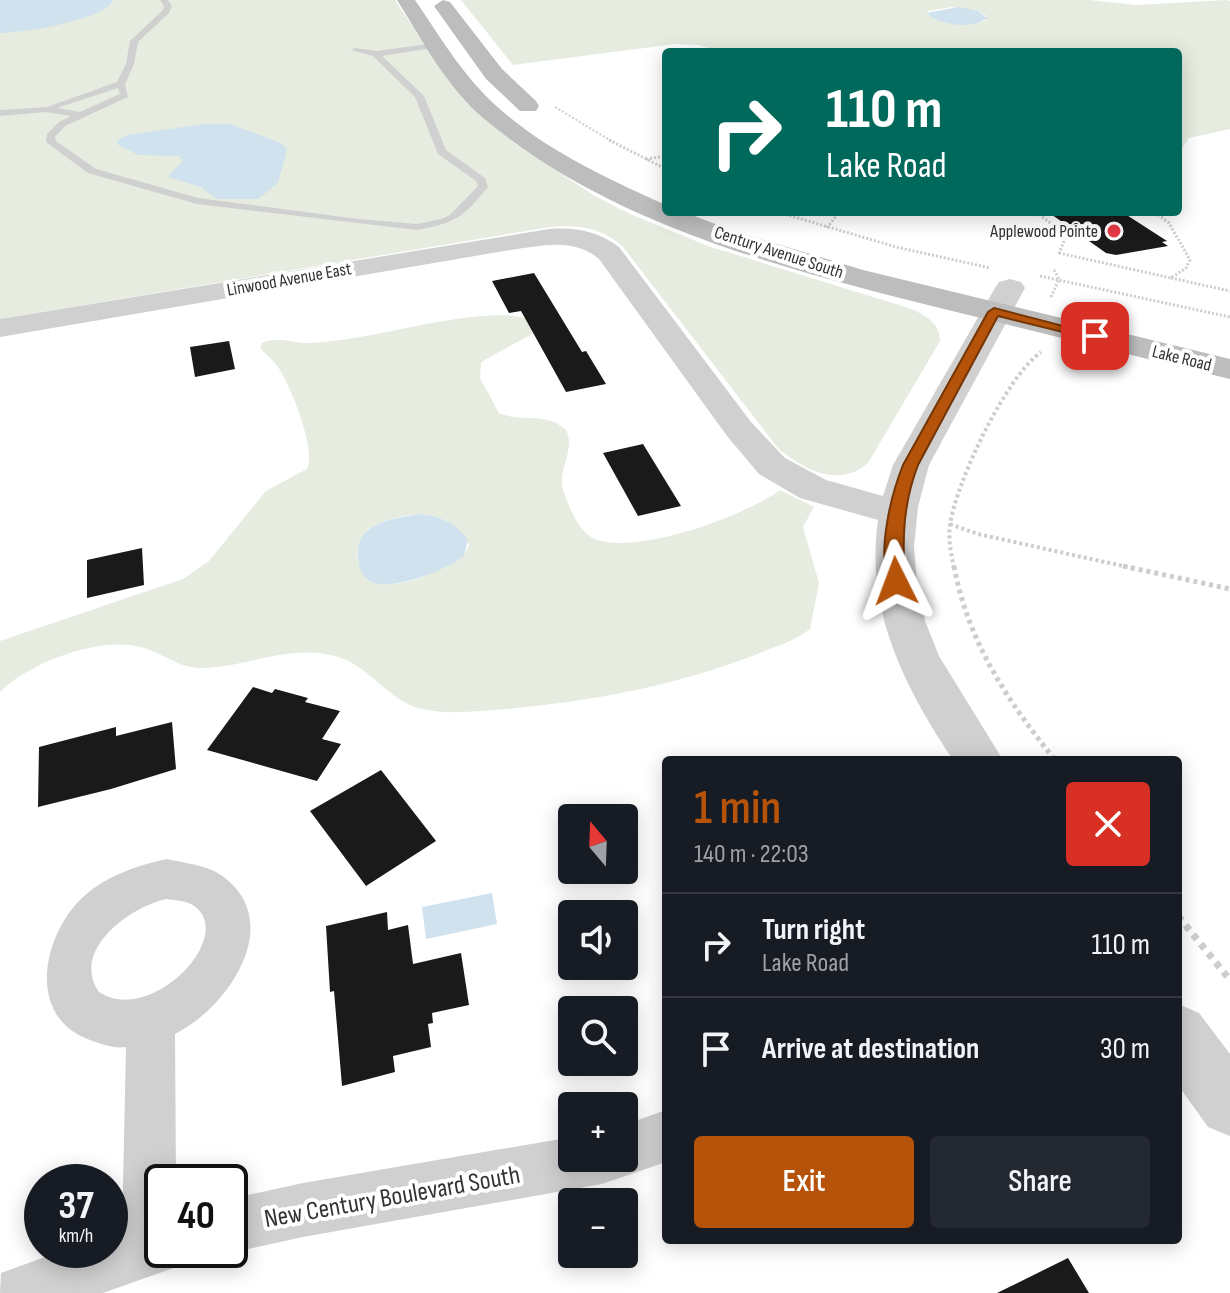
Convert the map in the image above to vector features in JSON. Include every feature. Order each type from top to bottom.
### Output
[{"type":"main road","name":"Century Avenue South","points":[[406,0],[466,88],[500,121],[549,155],[662,211]]},
{"type":"main road","points":[[439,0],[494,74],[543,116]]},
{"type":"main road","name":"Century Avenue South","points":[[674,216],[765,250],[865,279],[998,289]]},
{"type":"main road","name":"Century Avenue South","points":[[769,216],[867,253],[998,289]]},
{"type":"main road","name":"Lake Road","points":[[998,289],[1230,341]]},
{"type":"main road","name":"Lake Road","points":[[998,289],[1230,369]]},
{"type":"street","name":"Linwood Avenue East","points":[[0,328],[510,242],[552,237],[579,238],[595,242],[609,253],[739,429],[772,466],[813,489],[896,512]]},
{"type":"street","points":[[976,756],[936,697],[906,631],[894,560],[896,512],[911,465],[998,289]]},
{"type":"street","points":[[151,1020],[154,1164]]},
{"type":"street","points":[[1182,1039],[1230,1105]]},
{"type":"street","points":[[638,1146],[662,1137]]},
{"type":"street","name":"New Century Boulevard South","points":[[248,1222],[558,1166]]},
{"type":"street","points":[[21,1293],[144,1251]]},
{"type":"lane","points":[[164,0],[168,6],[166,11],[134,41],[130,64],[121,84],[125,95],[55,130],[51,142],[92,171],[215,204],[396,226],[417,227],[444,222],[454,217],[483,187],[481,180],[442,152],[419,96],[376,54]]},
{"type":"lane","points":[[355,50],[376,54],[436,45]]},
{"type":"lane","points":[[0,113],[45,109],[121,84]]},
{"type":"lane","points":[[45,109],[80,115]]},
{"type":"path","points":[[645,159],[662,157]]},
{"type":"path","points":[[771,216],[827,228],[998,289]]},
{"type":"path","points":[[827,228],[836,216]]},
{"type":"path","points":[[1042,216],[1066,233],[1059,254],[1230,291]]},
{"type":"path","points":[[1160,216],[1169,223],[1190,260],[1186,268],[1171,278]]},
{"type":"path","points":[[1054,270],[1059,279],[1230,317]]},
{"type":"path","points":[[1045,351],[1035,356],[1022,371],[993,420],[950,524],[951,549],[965,620],[1003,693],[1052,756]]},
{"type":"path","points":[[950,524],[971,533],[1230,589]]},
{"type":"path","points":[[1182,921],[1230,980]]},
{"type":"shaded area","points":[[0,0],[395,0],[447,79],[468,104],[517,145],[595,196],[708,246],[912,309],[935,325],[940,341],[868,463],[857,471],[833,475],[809,469],[777,447],[623,247],[605,235],[586,228],[544,228],[0,319]]},
{"type":"shaded area","points":[[461,0],[1089,0],[1136,5],[1226,0],[1230,1],[1230,129],[1189,138],[1182,148],[1182,48],[708,48],[675,44],[513,65]],"holes":[[[952,7],[978,11],[986,16],[985,21],[956,24],[927,15],[928,11]]]},
{"type":"shaded area","points":[[482,316],[526,318],[533,329],[532,334],[481,363],[480,378],[499,413],[550,421],[566,430],[569,445],[562,475],[563,490],[576,519],[591,537],[616,543],[665,537],[743,511],[780,490],[814,507],[803,527],[819,583],[810,629],[755,655],[664,684],[571,702],[486,711],[443,712],[410,705],[358,667],[335,656],[285,654],[219,667],[194,668],[148,649],[124,645],[105,645],[66,654],[28,671],[0,692],[0,641],[183,579],[209,561],[266,491],[307,469],[308,448],[301,418],[276,364],[260,348],[262,343],[274,340],[304,343],[336,341]],"holes":[[[429,515],[449,523],[459,532],[469,545],[464,556],[427,575],[398,584],[378,583],[364,572],[357,556],[361,539],[367,531],[392,519]]]},
{"type":"water","points":[[0,0],[113,0],[95,14],[80,19],[44,28],[0,33]]},
{"type":"water","points":[[958,7],[978,11],[987,18],[964,25],[939,21],[926,13]]},
{"type":"water","points":[[205,124],[230,124],[281,143],[287,149],[278,183],[258,199],[217,199],[201,187],[168,177],[183,160],[179,156],[138,155],[117,144],[127,135]]},
{"type":"water","points":[[420,514],[441,519],[458,529],[468,540],[464,556],[445,568],[404,582],[379,584],[367,579],[361,572],[358,559],[362,537],[377,524]]},
{"type":"water","points":[[492,893],[497,924],[426,939],[422,907]]},
{"type":"building","name":"Applewood Pointe","points":[[1054,216],[1128,216],[1167,241],[1162,242],[1168,246],[1116,255],[1106,253]]},
{"type":"building","points":[[534,273],[582,352],[586,351],[606,384],[566,392],[521,311],[509,313],[492,281]]},
{"type":"building","points":[[229,341],[235,369],[195,377],[190,347]]},
{"type":"building","points":[[643,444],[681,506],[638,516],[603,453]]},
{"type":"building","points":[[142,548],[144,585],[87,598],[87,560]]},
{"type":"building","points":[[253,687],[308,698],[305,702],[340,711],[322,739],[341,744],[317,781],[207,750]]},
{"type":"building","points":[[172,722],[176,769],[38,807],[39,747],[116,727],[116,736]]},
{"type":"building","points":[[381,770],[436,841],[366,886],[310,811]]},
{"type":"building","points":[[387,912],[388,930],[408,925],[413,964],[461,953],[469,1005],[432,1013],[433,1023],[428,1024],[431,1047],[393,1056],[395,1072],[342,1086],[334,991],[330,992],[326,926]]},
{"type":"building","points":[[1068,1258],[1089,1293],[997,1293]]},
{"type":"place","name":"Applewood Pointe","points":[[1114,231]]},
{"type":"route","points":[[896,581],[894,538],[901,490],[911,465],[994,312],[1095,336]]}]
